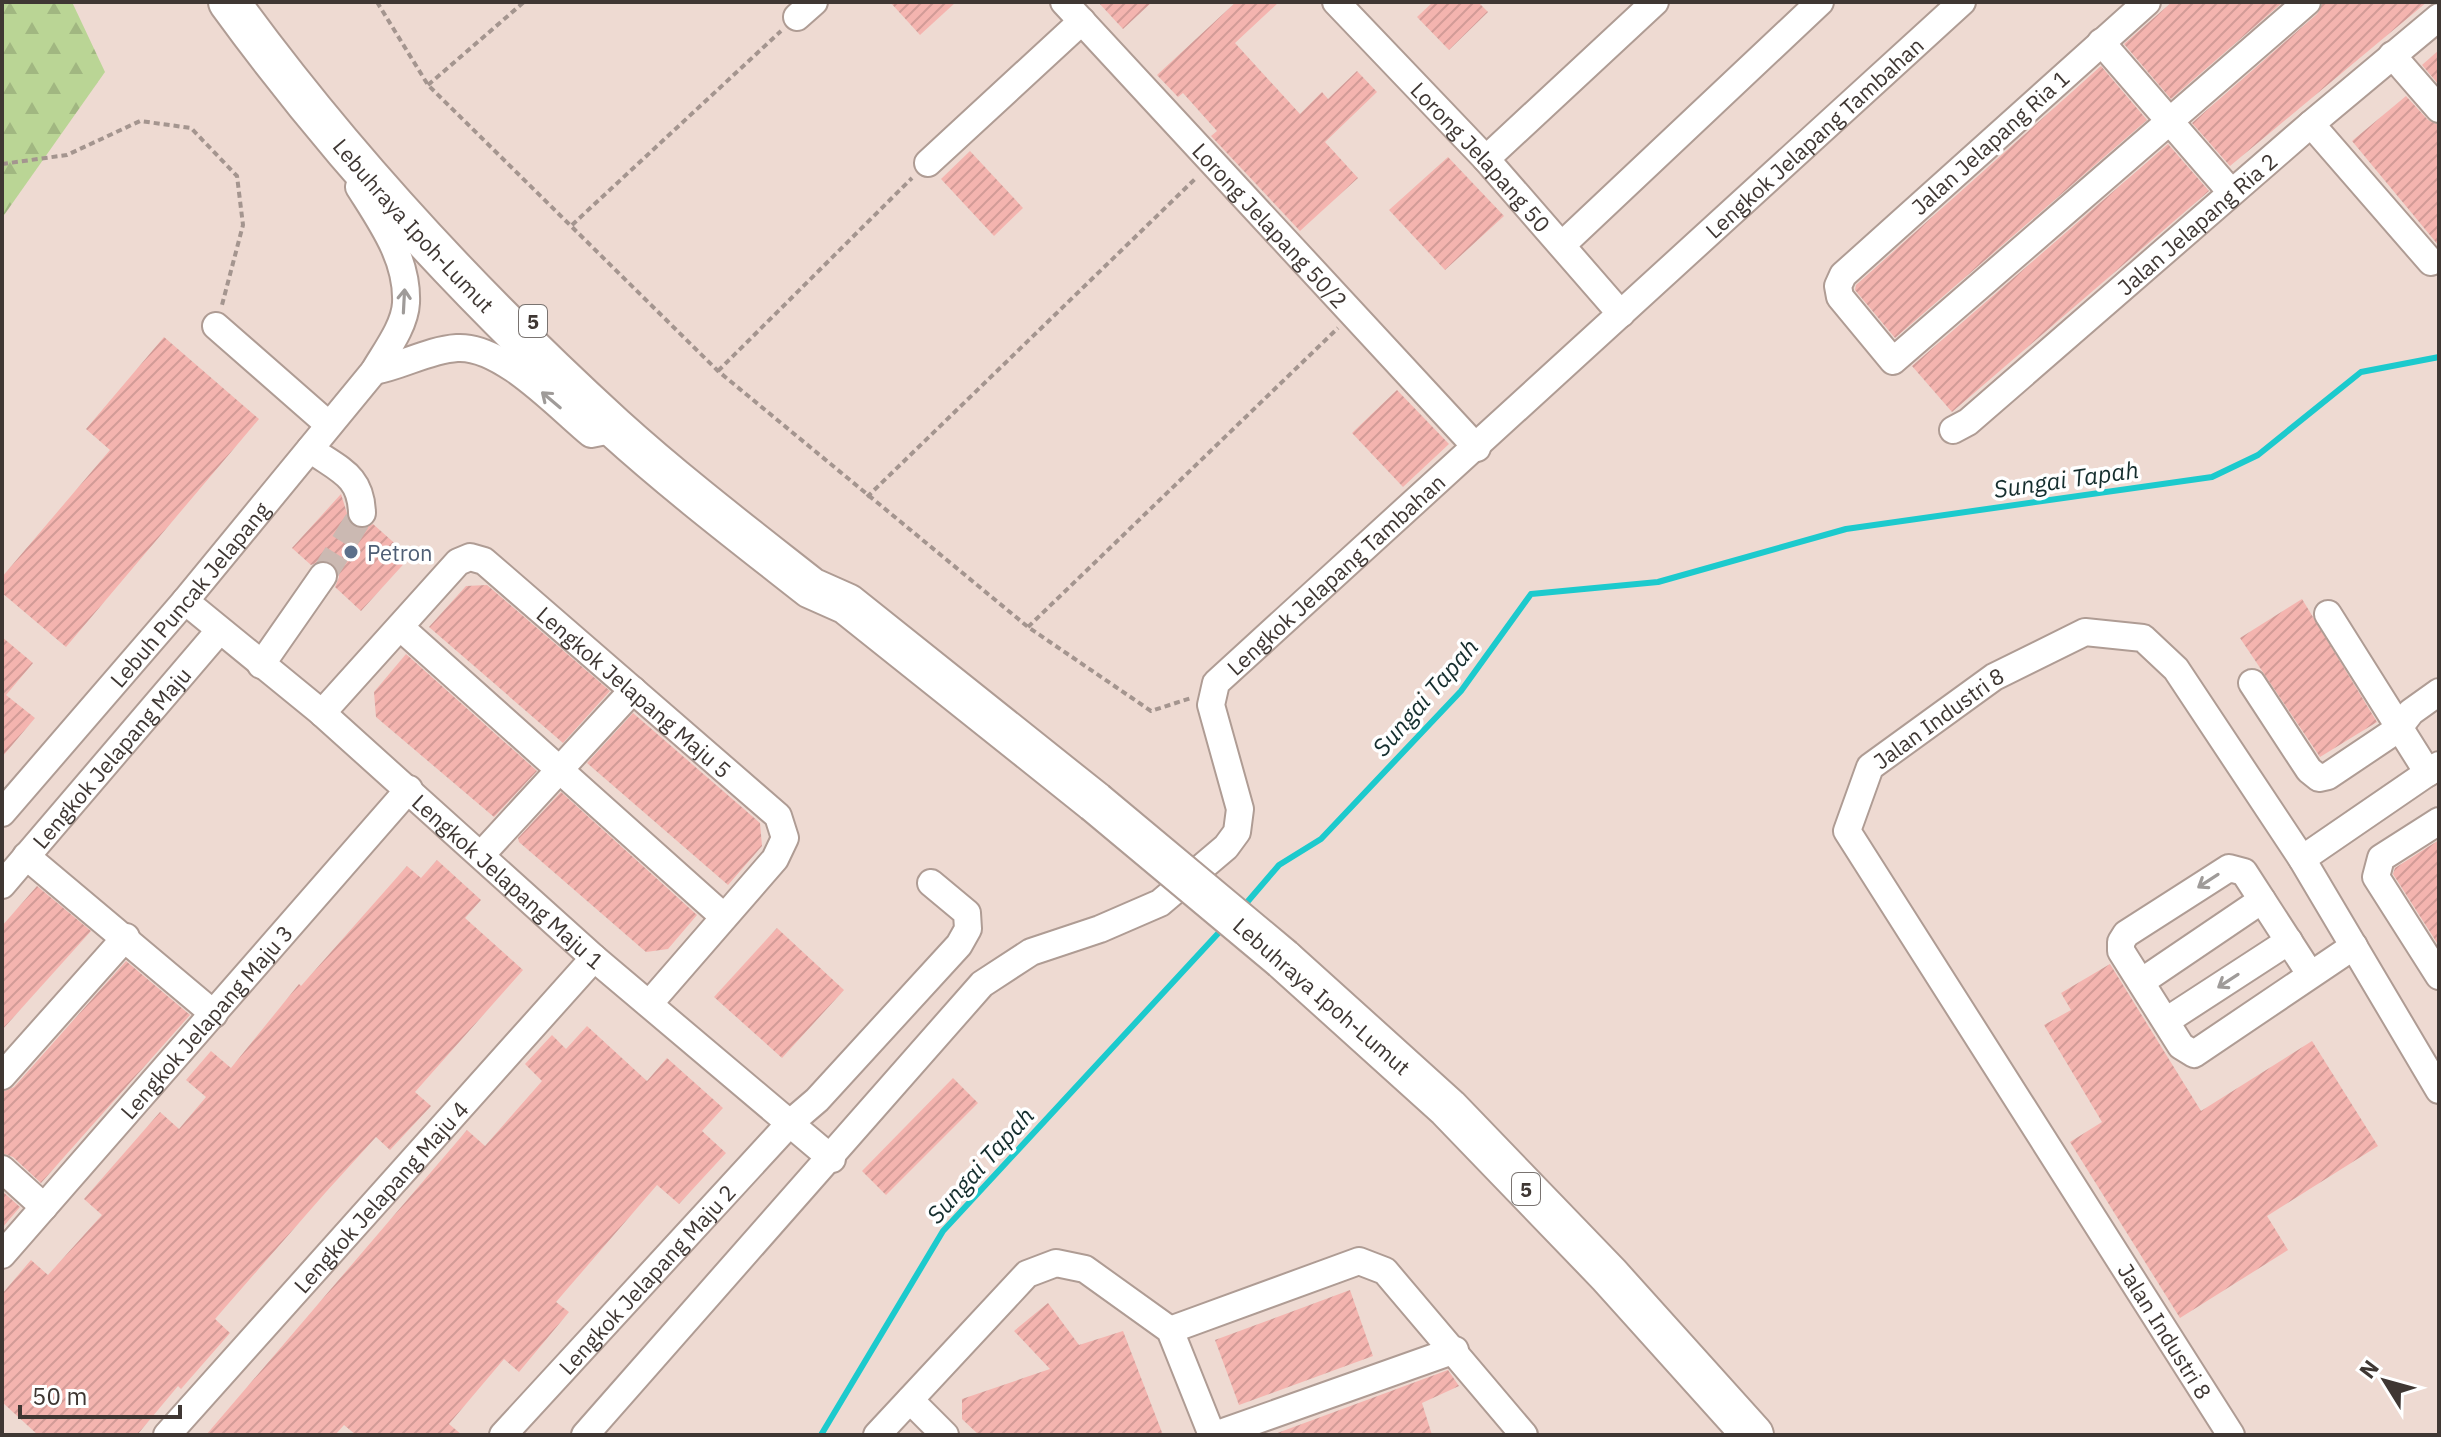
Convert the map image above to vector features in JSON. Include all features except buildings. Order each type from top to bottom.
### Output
[{"type":"highway","name":"Lebuhraya Ipoh-Lumut","points":[[229,2],[310,106],[469,286],[616,429],[811,588],[847,604],[1095,802],[1283,959],[1448,1108],[1609,1275],[1753,1435]]},
{"type":"highway","name":"Lebuhraya Ipoh-Lumut","points":[[257,2],[310,75],[390,170],[531,319],[647,430],[833,584],[847,604]]},
{"type":"street","points":[[1486,159],[1655,2]]},
{"type":"street","points":[[1562,245],[1820,2]]},
{"type":"street","name":"Lengkok Jelapang Tambahan","points":[[598,1430],[982,984],[1031,952],[1100,929],[1160,903],[1226,847],[1237,832],[1240,809],[1211,705],[1216,683],[1477,448],[1962,2]]},
{"type":"street","name":"Jalan Jelapang Ria 1","points":[[2147,2],[1843,275],[1838,286],[1840,297],[1893,361],[2168,121]]},
{"type":"street","points":[[2168,121],[2307,2]]},
{"type":"street","name":"Lorong Jelapang 50","points":[[1351,7],[1621,314]]},
{"type":"street","points":[[928,163],[1073,12]]},
{"type":"street","name":"Lorong Jelapang 50/2","points":[[1073,12],[1477,448]]},
{"type":"street","name":"Jalan Jelapang Ria 2","points":[[1953,430],[1968,422],[2231,192],[2439,17]]},
{"type":"street","points":[[2101,42],[2231,192]]},
{"type":"street","points":[[2392,55],[2439,109]]},
{"type":"street","name":"Lebuh Puncak Jelapang","points":[[2,813],[185,601],[310,449],[374,371],[395,335],[406,305],[402,266],[393,242],[310,106]]},
{"type":"street","points":[[2311,124],[2431,262]]},
{"type":"street","points":[[216,326],[329,425]]},
{"type":"street","points":[[374,371],[459,347],[485,352],[506,364],[591,434],[616,429]]},
{"type":"street","points":[[310,449],[355,482],[361,492],[362,513]]},
{"type":"street","name":"Lengkok Jelapang Maju 5","points":[[322,713],[458,562],[470,557],[484,561],[778,816],[785,838],[775,859],[649,1004]]},
{"type":"street","points":[[261,665],[323,576]]},
{"type":"street","name":"Lengkok Jelapang Maju 1","points":[[185,601],[322,713],[594,958],[832,1159]]},
{"type":"street","points":[[2302,859],[2434,769],[2398,729],[2328,614]]},
{"type":"street","points":[[400,627],[724,917]]},
{"type":"street","name":"Lengkok Jelapang Maju","points":[[2,885],[219,631]]},
{"type":"street","name":"Jalan Industri 8","points":[[2231,1435],[1847,831],[1870,767],[1994,677],[2085,632],[2143,638],[2176,669],[2302,859],[2439,1090]]},
{"type":"street","points":[[2252,683],[2309,770],[2319,778],[2328,776],[2398,729],[2411,712],[2439,692]]},
{"type":"street","points":[[481,855],[633,690]]},
{"type":"street","name":"Lengkok Jelapang Maju 3","points":[[2,1255],[409,789]]},
{"type":"street","points":[[2439,821],[2381,858],[2376,877],[2439,976]]},
{"type":"street","points":[[26,856],[214,1014]]},
{"type":"street","points":[[2310,974],[2244,872],[2229,868],[2126,934],[2121,942],[2121,951],[2166,1021],[2187,1052],[2194,1054],[2354,946]]},
{"type":"street","name":"Lengkok Jelapang Maju 2","points":[[503,1435],[789,1124],[817,1100],[959,945],[968,929],[967,913],[931,883]]},
{"type":"street","points":[[2141,982],[2262,900]]},
{"type":"street","points":[[2,1076],[126,937]]},
{"type":"street","points":[[2166,1021],[2289,941]]},
{"type":"street","name":"Lengkok Jelapang Maju 4","points":[[167,1435],[594,958]]},
{"type":"street","points":[[2,1169],[44,1207]]},
{"type":"street","points":[[1170,1330],[1359,1261],[1385,1271],[1524,1435]]},
{"type":"street","points":[[877,1435],[1027,1274],[1056,1263],[1085,1269],[1170,1330],[1214,1435],[1455,1350]]},
{"type":"street","points":[[910,1400],[945,1435]]},
{"type":"path","points":[[377,2],[428,85],[718,371],[867,497],[1028,627],[1151,711],[1212,691]]},
{"type":"path","points":[[428,85],[524,2]]},
{"type":"path","points":[[572,225],[806,9]]},
{"type":"path","points":[[2,164],[67,155],[140,121],[191,128],[237,176],[242,213],[243,225],[216,326]]},
{"type":"path","points":[[718,371],[928,163]]},
{"type":"path","points":[[867,497],[1211,163]]},
{"type":"path","points":[[1028,627],[1354,313]]},
{"type":"green space","points":[[2,2],[72,2],[105,72],[2,218]]},
{"type":"waterway","name":"Sungai Tapah","points":[[1243,907],[1279,865],[1321,839],[1461,691],[1531,594],[1658,582],[1846,529],[2212,477],[2258,455],[2361,372],[2439,357]]},
{"type":"waterway","name":"Sungai Tapah","points":[[821,1435],[943,1231],[1224,927]]},
{"type":"tunnel","points":[[323,576],[362,513]]},
{"type":"place","name":"Petron","points":[[351,552]]}]
